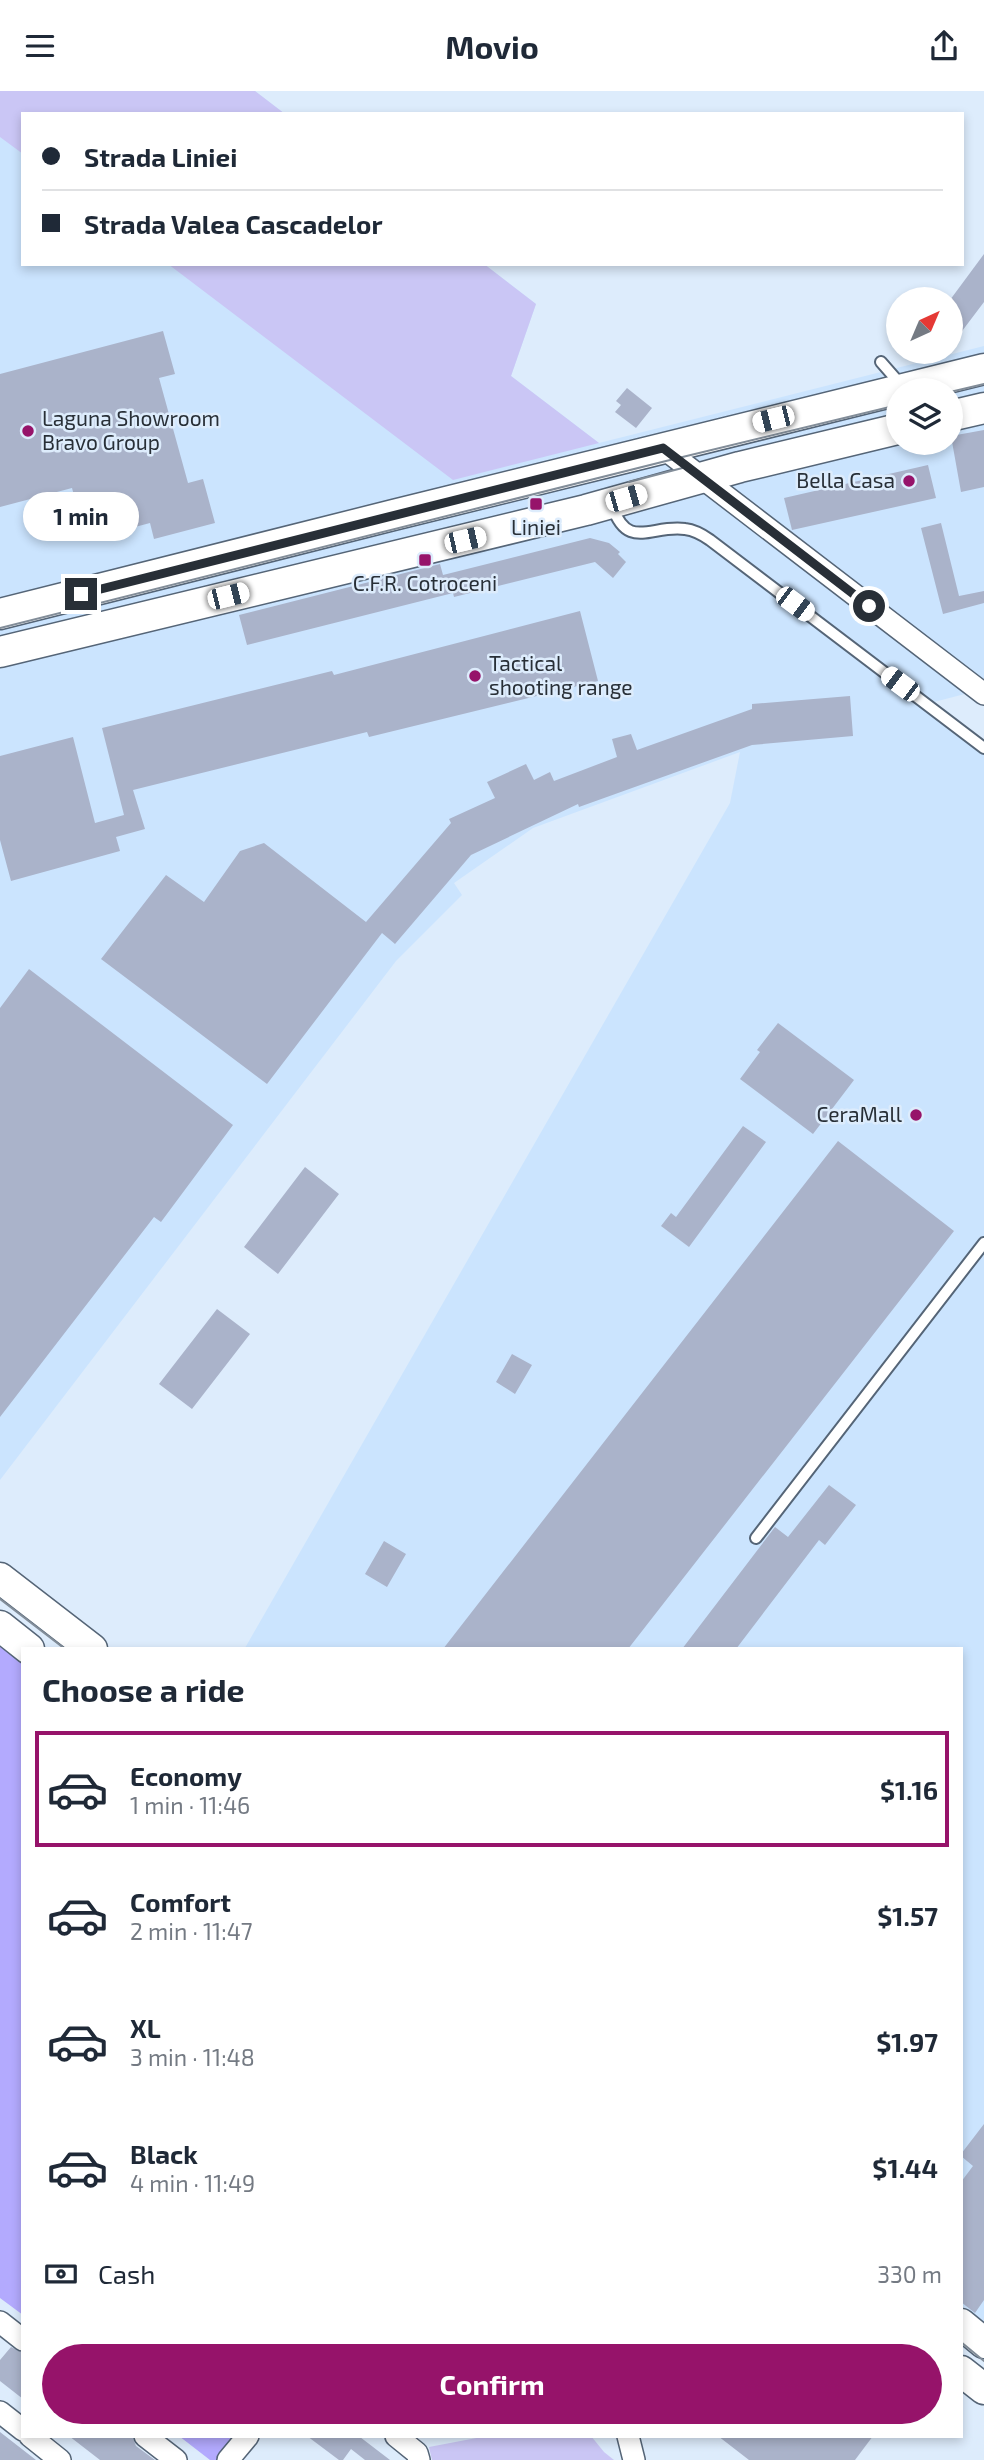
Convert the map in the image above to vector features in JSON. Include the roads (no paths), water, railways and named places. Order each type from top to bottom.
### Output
[{"type":"main road","points":[[949,378],[984,369]]},
{"type":"main road","points":[[0,614],[886,393]]},
{"type":"main road","points":[[963,413],[984,408]]},
{"type":"main road","points":[[2,643],[204,602],[611,503],[886,432]]},
{"type":"main road","points":[[194,566],[204,602]]},
{"type":"main road","points":[[0,1578],[89,1647]]},
{"type":"main road","points":[[0,1626],[26,1647]]},
{"type":"main road","points":[[963,2326],[984,2343]]},
{"type":"main road","points":[[963,2373],[984,2389]]},
{"type":"street","points":[[663,448],[984,694]]},
{"type":"street","points":[[0,2322],[21,2338]]},
{"type":"street","points":[[0,2412],[21,2428]]},
{"type":"street","points":[[32,2438],[60,2460]]},
{"type":"street","points":[[148,2438],[176,2460]]},
{"type":"street","points":[[229,2460],[246,2438]]},
{"type":"street","points":[[399,2438],[418,2453],[419,2460]]},
{"type":"street","points":[[628,2438],[634,2460]]},
{"type":"lane","points":[[881,362],[894,378]]},
{"type":"lane","points":[[611,503],[621,524],[636,534],[686,529],[710,540],[984,748]]},
{"type":"lane","points":[[756,1538],[984,1243]]},
{"type":"tram line","points":[[963,389],[984,384]]},
{"type":"tram line","points":[[0,628],[886,408]]},
{"type":"tram line","points":[[629,482],[690,466]]},
{"type":"tram line","points":[[0,1599],[62,1647]]},
{"type":"tram line","points":[[963,2344],[984,2361]]},
{"type":"place","name":"Laguna Showroom Bravo Group","points":[[28,431]]},
{"type":"place","name":"Bella Casa","points":[[909,481]]},
{"type":"place","name":"Liniei","points":[[536,504]]},
{"type":"place","name":"C.F.R. Cotroceni","points":[[425,560]]},
{"type":"place","name":"Tactical shooting range","points":[[475,676]]},
{"type":"place","name":"CeraMall","points":[[916,1115]]}]
